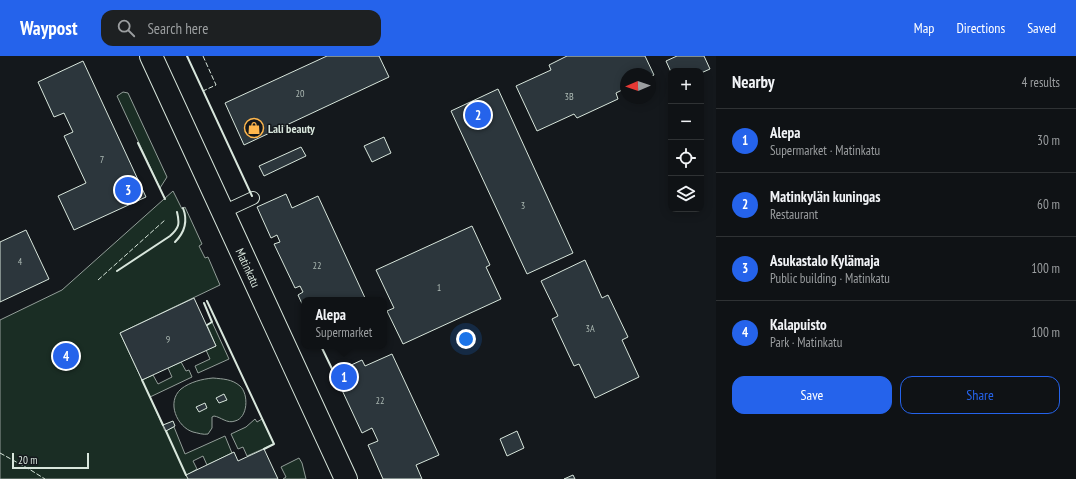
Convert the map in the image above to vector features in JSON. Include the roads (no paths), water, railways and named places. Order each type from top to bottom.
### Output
[{"type":"street","name":"Matinkatu","points":[[151,56],[346,479]]},
{"type":"lane","points":[[223,212],[253,198]]},
{"type":"place","name":"Matinkylän kuningas","points":[[478,115]]},
{"type":"place","name":"Lali beauty","points":[[254,128]]},
{"type":"place","name":"Asukastalo Kylämaja","points":[[128,190]]},
{"type":"place","name":"Kalapuisto","points":[[66,356]]},
{"type":"place","name":"Alepa","points":[[344,377]]}]
